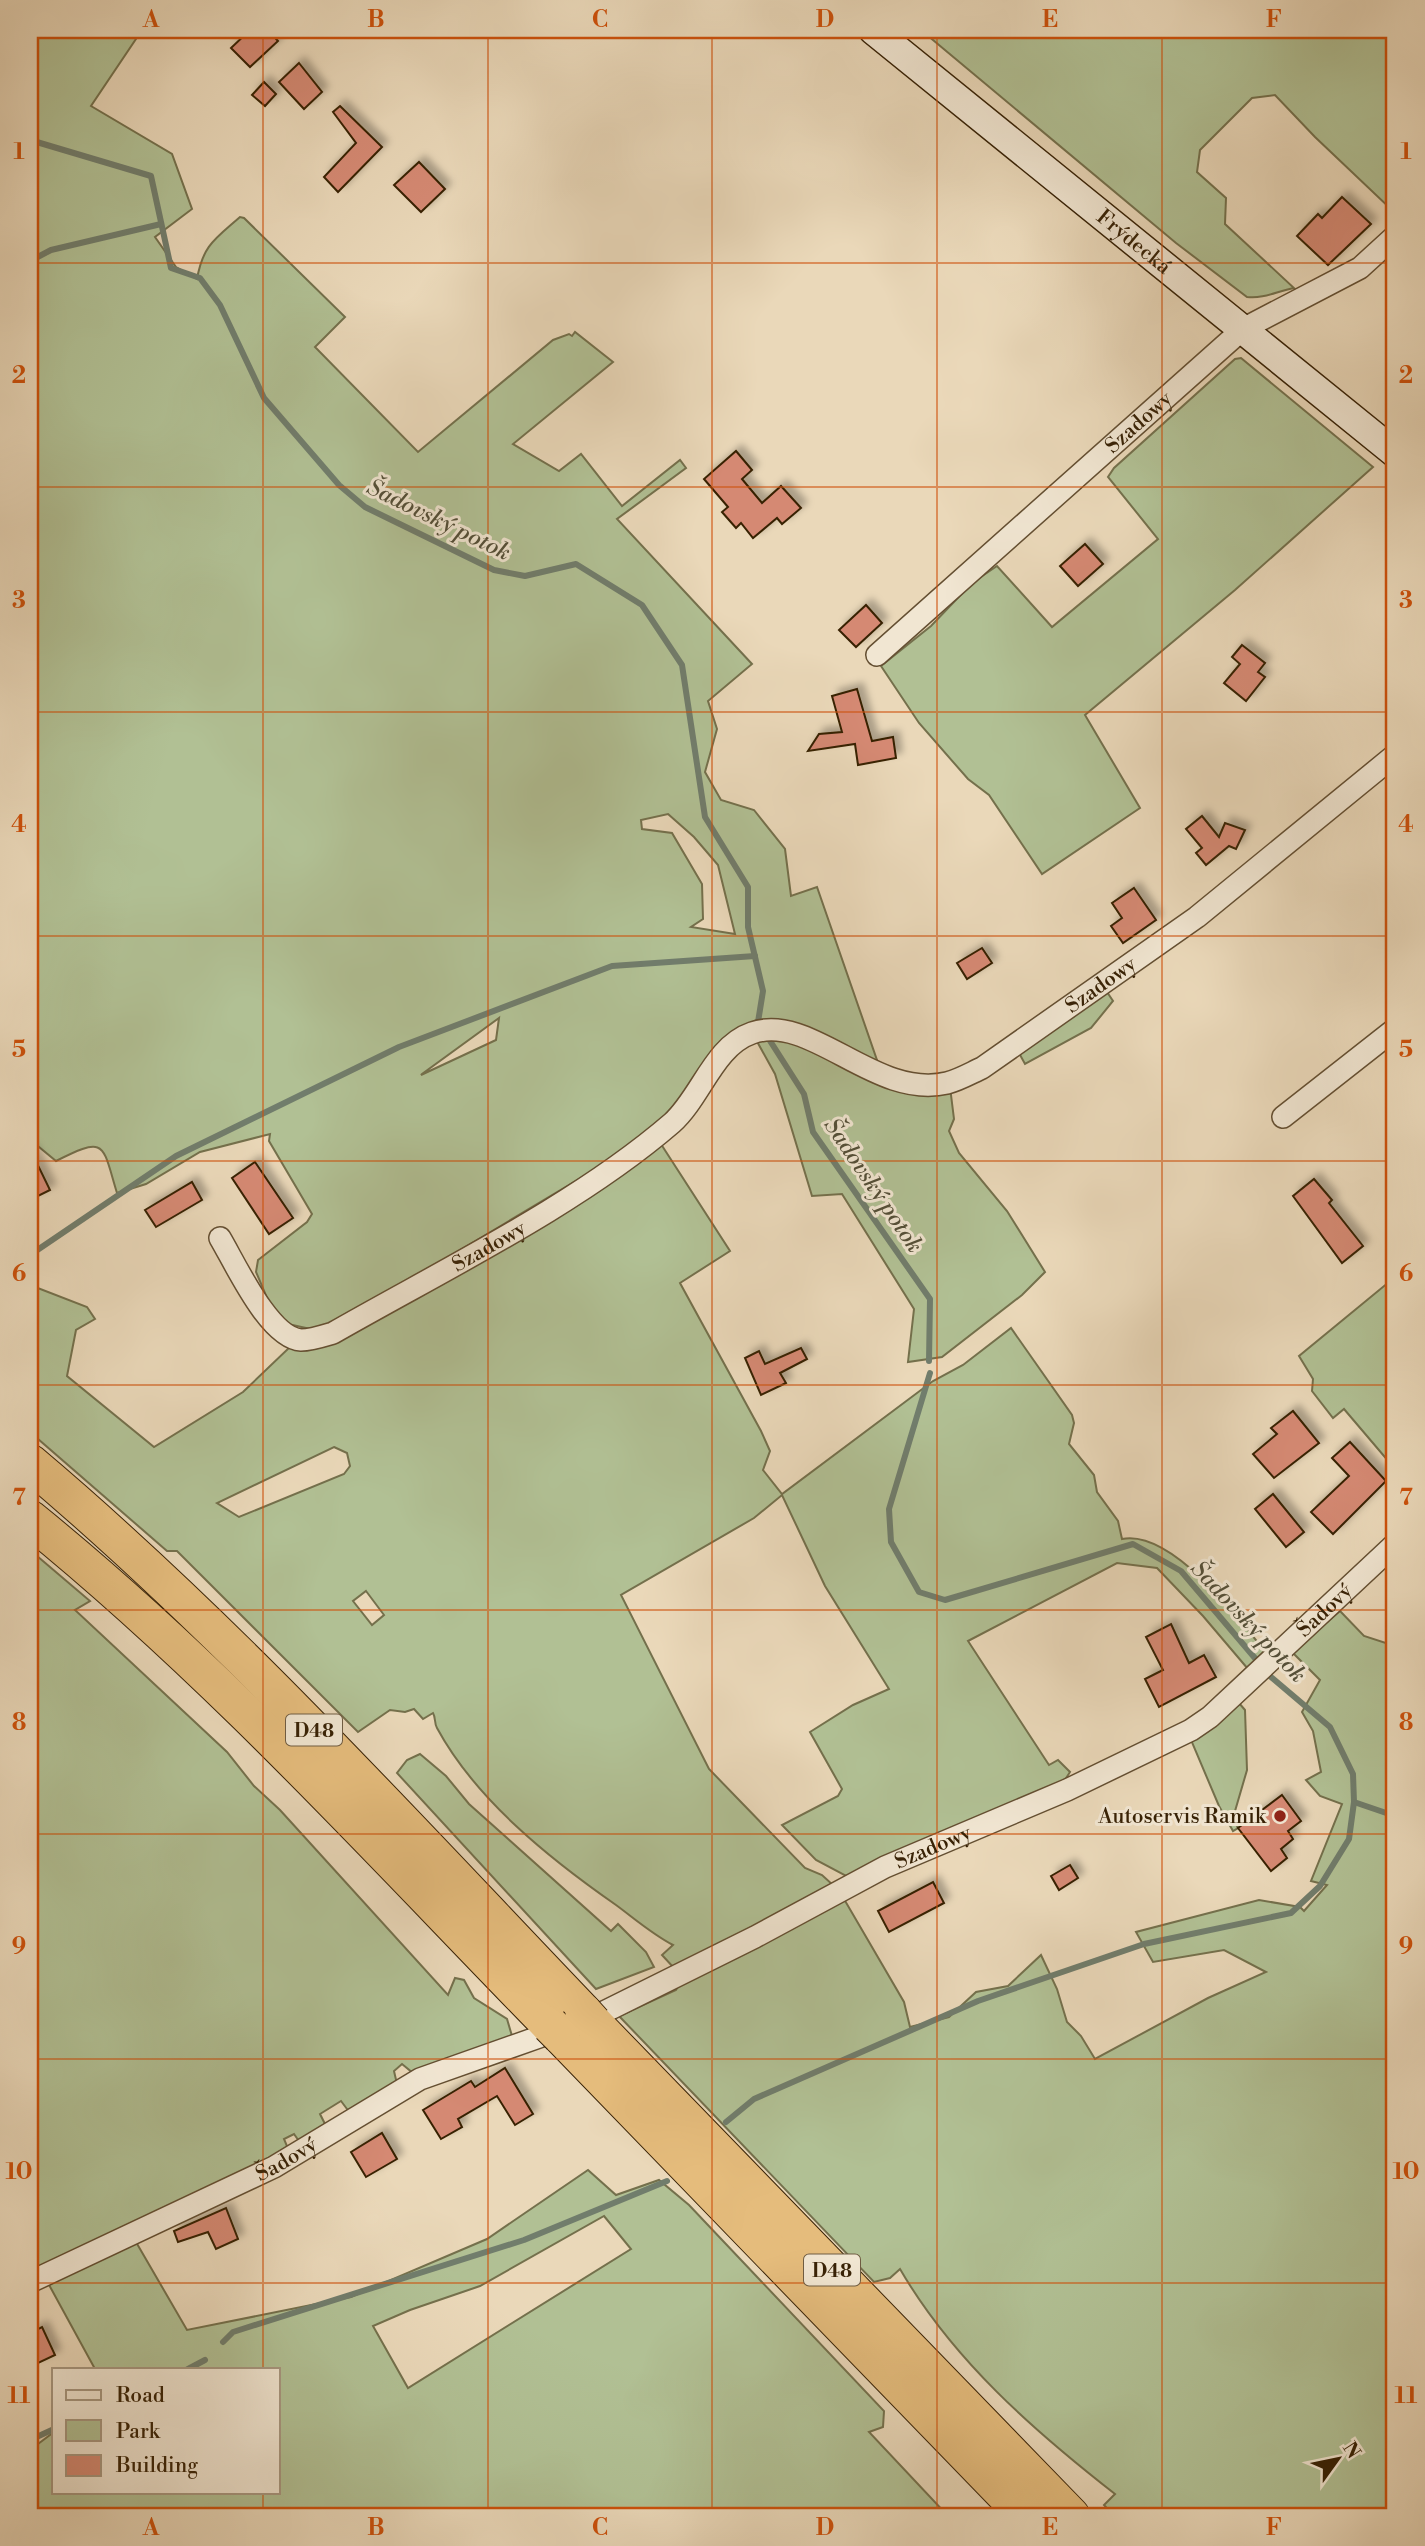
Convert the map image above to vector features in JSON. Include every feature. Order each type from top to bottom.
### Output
[{"type":"highway","name":"D48","points":[[30,1463],[131,1550],[275,1689],[572,2024],[1026,2516]]},
{"type":"highway","name":"D48","points":[[30,1519],[156,1629],[572,2024],[1071,2516]]},
{"type":"main road","name":"Frýdecká","points":[[873,30],[1395,453]]},
{"type":"street","name":"Szadowy","points":[[877,655],[1243,329],[1360,268],[1395,236]]},
{"type":"street","name":"Szadowy","points":[[220,1238],[275,1327],[299,1340],[333,1333],[515,1229],[634,1153],[693,1100],[735,1042],[762,1031],[795,1033],[874,1073],[905,1084],[947,1083],[982,1068],[1197,917],[1395,755]]},
{"type":"street","points":[[1283,1117],[1395,1029]]},
{"type":"street","name":"Šadový","points":[[1253,1675],[1395,1544]]},
{"type":"street","name":"Szadowy","points":[[572,2024],[755,1937],[885,1867],[1067,1790],[1191,1730],[1210,1717],[1253,1675]]},
{"type":"street","name":"Šadový","points":[[30,2282],[274,2166],[420,2079],[572,2024]]},
{"type":"green space","points":[[30,30],[142,30],[91,106],[172,154],[192,209],[155,237],[176,267],[197,279],[203,258],[211,244],[240,217],[244,218],[345,317],[315,347],[418,452],[553,340],[569,334],[572,336],[575,332],[613,362],[513,444],[559,471],[581,454],[622,506],[680,460],[686,468],[617,519],[752,664],[708,701],[717,729],[705,772],[721,800],[754,810],[785,849],[791,896],[817,887],[877,1060],[890,1087],[950,1087],[954,1119],[949,1131],[959,1153],[1007,1211],[1045,1272],[1022,1295],[942,1357],[908,1362],[914,1309],[842,1194],[812,1196],[775,1074],[754,1036],[655,1126],[594,1170],[362,1309],[315,1330],[288,1324],[270,1305],[256,1272],[258,1260],[307,1222],[312,1214],[269,1141],[270,1134],[200,1152],[146,1184],[117,1193],[105,1154],[100,1149],[85,1148],[56,1161],[39,1147],[30,1152]],"holes":[[[668,814],[694,837],[718,865],[735,934],[691,927],[703,919],[702,884],[672,833],[642,829],[641,820]],[[499,1018],[496,1040],[421,1075],[422,1074]]]},
{"type":"green space","points":[[921,30],[1395,30],[1395,213],[1275,95],[1252,98],[1200,150],[1197,172],[1226,198],[1225,224],[1294,288],[1265,296],[1247,297],[1176,243]]},
{"type":"green space","points":[[1241,358],[1373,467],[1235,590],[1085,715],[1140,808],[1042,874],[989,795],[968,779],[919,723],[881,666],[931,626],[972,583],[997,566],[1052,627],[1158,539],[1108,477],[1114,468],[1235,359]]},
{"type":"green space","points":[[1107,992],[1113,1001],[1091,1028],[1025,1064],[1019,1053]]},
{"type":"green space","points":[[659,1141],[730,1251],[680,1283],[761,1431],[770,1451],[763,1470],[782,1494],[933,1381],[963,1365],[1011,1328],[1072,1415],[1074,1423],[1069,1444],[1094,1475],[1097,1492],[1118,1521],[1122,1539],[1141,1540],[1182,1561],[1221,1599],[1266,1653],[1248,1669],[1157,1568],[1117,1563],[968,1641],[1049,1765],[1058,1760],[1070,1772],[1063,1783],[848,1877],[816,1860],[782,1825],[838,1796],[842,1789],[810,1732],[853,1705],[889,1689],[825,1586],[782,1495],[754,1518],[621,1595],[709,1769],[805,1868],[822,1875],[834,1886],[674,1968],[662,1955],[673,1945],[566,1868],[493,1804],[453,1754],[437,1728],[433,1713],[423,1719],[414,1709],[405,1712],[390,1710],[358,1732],[177,1551],[167,1551],[30,1432],[30,1285],[87,1307],[95,1319],[76,1330],[67,1376],[154,1447],[243,1392],[292,1345]],"holes":[[[334,1447],[347,1453],[350,1466],[344,1474],[239,1517],[217,1503]],[[366,1591],[384,1615],[372,1625],[353,1601]]]},
{"type":"green space","points":[[1395,1277],[1395,1469],[1344,1409],[1333,1418],[1312,1391],[1313,1379],[1299,1356]]},
{"type":"green space","points":[[30,1550],[90,1601],[75,1610],[227,1752],[254,1786],[280,1810],[448,1995],[455,1978],[464,1980],[474,1998],[507,2019],[512,2036],[413,2073],[402,2064],[394,2071],[397,2084],[350,2113],[341,2101],[320,2114],[327,2128],[301,2144],[294,2134],[284,2139],[289,2151],[30,2271]]},
{"type":"green space","points":[[1340,1611],[1364,1636],[1395,1646],[1395,2516],[1114,2516],[1104,2505],[1115,2494],[1054,2445],[997,2392],[944,2334],[900,2269],[890,2278],[874,2282],[619,2016],[676,1990],[680,1983],[844,1899],[904,2002],[910,2027],[949,2017],[976,1992],[1008,1986],[1041,1955],[1057,1989],[1067,2022],[1081,2036],[1095,2059],[1208,1998],[1266,1972],[1224,1950],[1153,1962],[1136,1932],[1259,1900],[1300,1907],[1304,1911],[1327,1885],[1311,1881],[1342,1804],[1320,1796],[1306,1780],[1321,1772],[1313,1731],[1302,1712],[1320,1680],[1292,1652]]},
{"type":"green space","points":[[1239,1703],[1245,1710],[1247,1770],[1233,1818],[1238,1828],[1233,1831],[1219,1806],[1191,1740],[1223,1719]]},
{"type":"green space","points":[[420,1754],[446,1776],[469,1804],[611,1931],[618,1924],[646,1952],[654,1967],[596,1989],[397,1773],[407,1760]]},
{"type":"green space","points":[[588,2170],[616,2195],[659,2180],[689,2205],[884,2411],[883,2427],[869,2432],[948,2516],[30,2516],[30,2450],[52,2434],[52,2494],[280,2494],[280,2368],[94,2368],[48,2283],[136,2242],[187,2330],[351,2297],[487,2239]],"holes":[[[604,2216],[631,2249],[408,2388],[373,2326],[480,2286]]]},
{"type":"building","points":[[250,30],[268,30],[278,41],[250,67],[231,48]]},
{"type":"building","points":[[299,63],[322,92],[304,109],[279,82]]},
{"type":"building","points":[[264,82],[276,94],[265,106],[252,95]]},
{"type":"building","points":[[340,106],[382,147],[338,192],[324,177],[356,143],[333,112]]},
{"type":"building","points":[[419,162],[445,189],[421,212],[394,185]]},
{"type":"building","points":[[1342,197],[1371,224],[1328,265],[1297,236],[1318,214],[1322,218]]},
{"type":"building","points":[[736,451],[752,470],[742,479],[762,503],[781,486],[801,508],[782,524],[777,518],[753,538],[741,523],[736,528],[722,512],[728,507],[704,479]]},
{"type":"building","points":[[1085,544],[1103,564],[1078,586],[1060,566]]},
{"type":"building","points":[[866,605],[882,623],[856,647],[839,630]]},
{"type":"building","points":[[1242,645],[1265,663],[1258,672],[1265,677],[1246,701],[1224,683],[1240,664],[1232,657]]},
{"type":"building","points":[[857,689],[872,741],[893,737],[896,758],[858,765],[855,744],[808,751],[819,734],[842,732],[832,696]]},
{"type":"building","points":[[1202,816],[1219,837],[1225,823],[1245,830],[1236,849],[1229,846],[1206,865],[1196,853],[1202,848],[1186,829]]},
{"type":"building","points":[[1134,888],[1156,920],[1123,943],[1111,926],[1122,918],[1112,903]]},
{"type":"building","points":[[982,948],[992,963],[967,979],[957,963]]},
{"type":"building","points":[[30,1149],[50,1190],[30,1200]]},
{"type":"building","points":[[255,1162],[293,1218],[269,1234],[232,1178]]},
{"type":"building","points":[[1314,1179],[1332,1200],[1329,1203],[1363,1246],[1342,1263],[1293,1196]]},
{"type":"building","points":[[192,1182],[202,1200],[156,1227],[145,1210]]},
{"type":"building","points":[[801,1348],[807,1359],[780,1373],[786,1383],[761,1395],[745,1358],[759,1351],[765,1364]]},
{"type":"building","points":[[1293,1411],[1319,1443],[1274,1478],[1253,1454],[1277,1434],[1271,1428]]},
{"type":"building","points":[[1350,1442],[1386,1481],[1333,1534],[1311,1512],[1349,1476],[1332,1458]]},
{"type":"building","points":[[1273,1494],[1304,1532],[1286,1547],[1255,1509]]},
{"type":"building","points":[[1171,1624],[1189,1663],[1204,1655],[1216,1677],[1159,1707],[1145,1679],[1163,1670],[1146,1637]]},
{"type":"building","points":[[1282,1795],[1301,1821],[1288,1831],[1293,1839],[1281,1849],[1287,1858],[1271,1871],[1238,1828]]},
{"type":"building","points":[[1070,1865],[1078,1878],[1059,1890],[1051,1876]]},
{"type":"building","points":[[933,1882],[944,1903],[889,1932],[878,1911]]},
{"type":"building","points":[[505,2068],[533,2114],[515,2125],[497,2096],[458,2119],[462,2127],[441,2139],[423,2110],[471,2081],[475,2087]]},
{"type":"building","points":[[382,2133],[397,2159],[366,2177],[351,2152]]},
{"type":"building","points":[[226,2208],[238,2239],[216,2249],[208,2232],[178,2242],[174,2231]]},
{"type":"building","points":[[42,2327],[55,2355],[36,2364],[30,2349],[30,2333]]},
{"type":"waterway","name":"Šadovský potok","points":[[30,140],[151,176],[171,268],[200,278],[220,305],[264,398],[339,485],[365,507],[494,570],[525,576],[576,564],[642,605],[682,665],[705,817],[748,887],[748,927],[763,991],[758,1022],[804,1094],[813,1132],[930,1299],[929,1361]]},
{"type":"waterway","points":[[30,261],[51,250],[161,224]]},
{"type":"waterway","points":[[30,1255],[176,1156],[399,1047],[612,966],[755,956]]},
{"type":"waterway","name":"Šadovský potok","points":[[930,1373],[889,1509],[891,1542],[919,1592],[945,1600],[1133,1544],[1181,1571],[1271,1677],[1330,1727],[1353,1774],[1354,1802],[1395,1816]]},
{"type":"waterway","points":[[726,2122],[754,2099],[978,2001],[1144,1944],[1291,1913],[1320,1886],[1349,1839],[1354,1802]]},
{"type":"waterway","points":[[223,2342],[233,2332],[524,2240],[667,2181]]},
{"type":"waterway","points":[[190,2368],[205,2360]]},
{"type":"waterway","points":[[30,2440],[52,2430]]},
{"type":"place","name":"Autoservis Ramik","points":[[1280,1816]]}]
